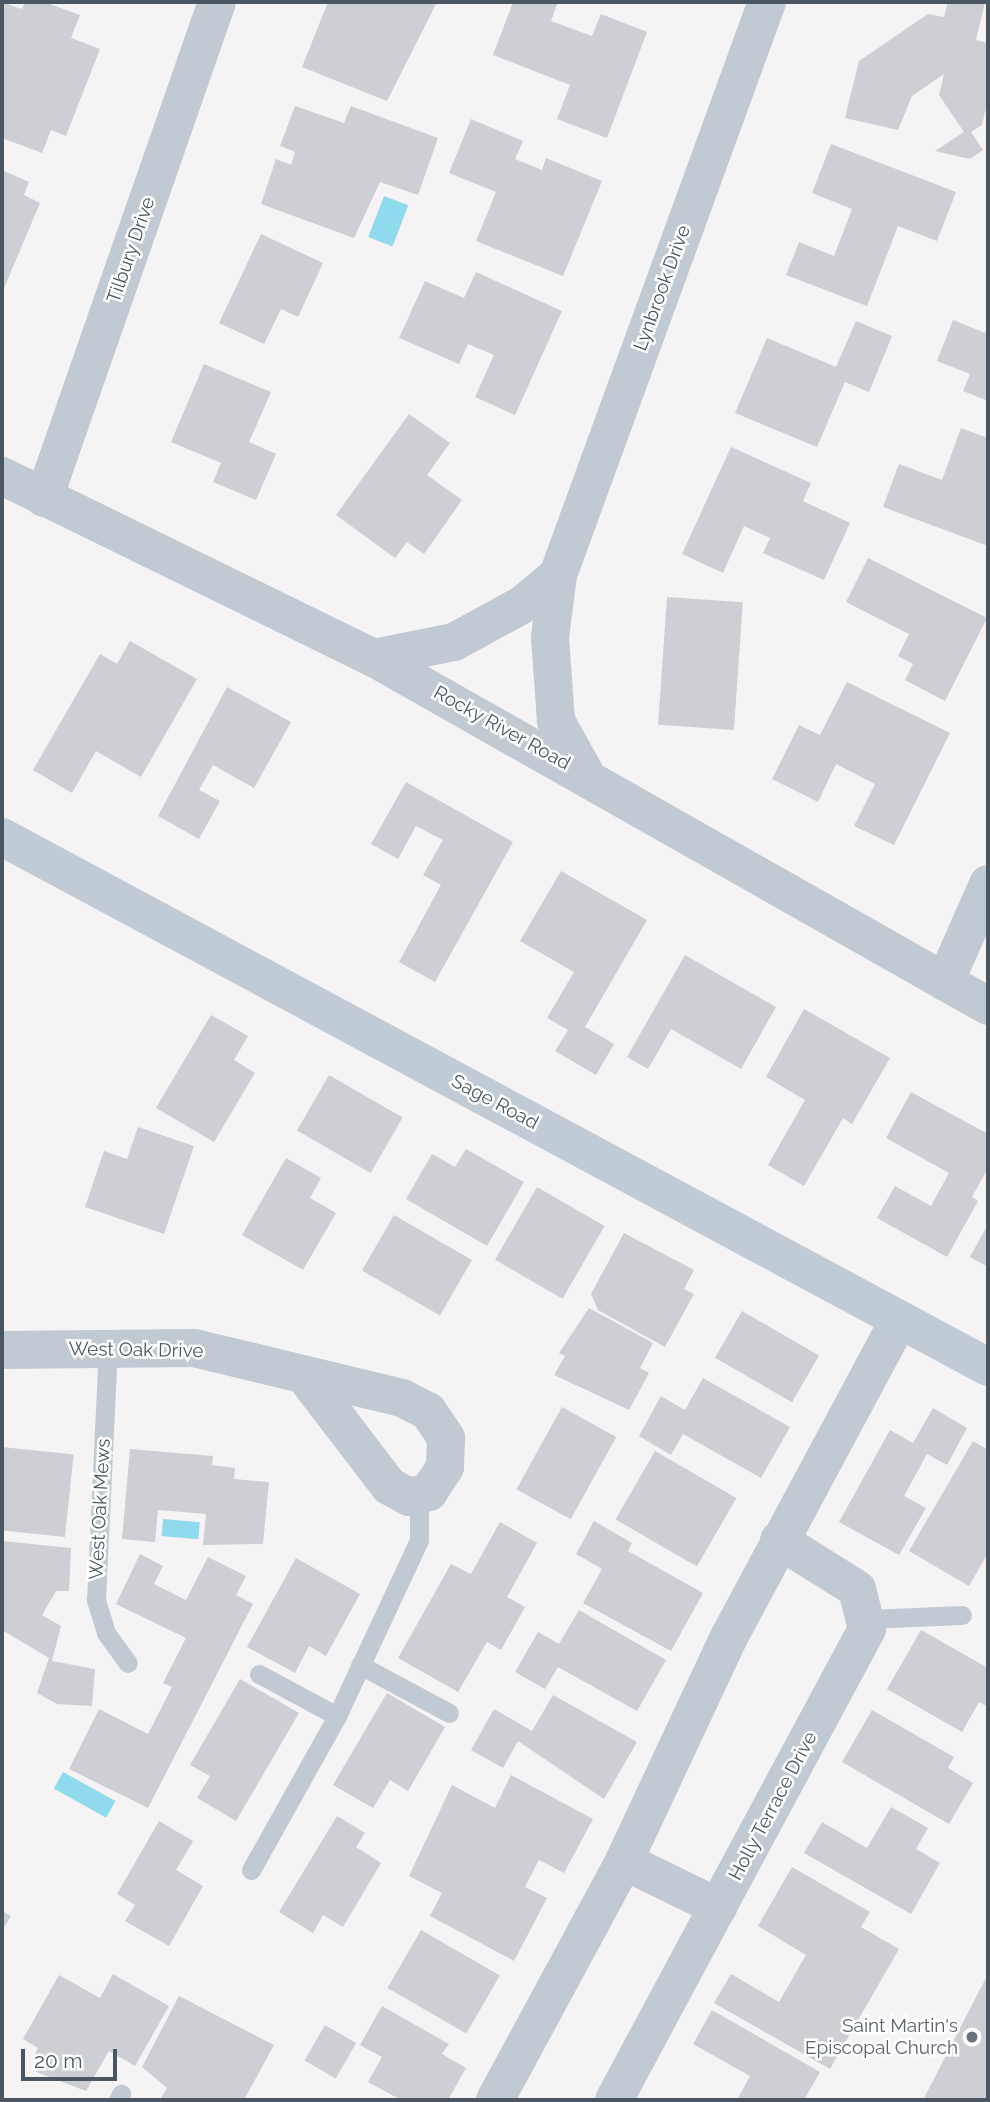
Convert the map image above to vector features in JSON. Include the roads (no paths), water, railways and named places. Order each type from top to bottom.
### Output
[{"type":"street","name":"Tilbury Drive","points":[[44,498],[217,2]]},
{"type":"street","name":"Lynbrook Drive","points":[[586,775],[556,721],[550,637],[558,575],[766,2]]},
{"type":"street","name":"Rocky River Road","points":[[2,476],[374,658],[586,775],[988,1006]]},
{"type":"street","points":[[374,658],[454,642],[522,604],[558,575]]},
{"type":"street","name":"Sage Road","points":[[2,837],[988,1367]]},
{"type":"street","points":[[945,982],[988,884]]},
{"type":"street","points":[[495,2100],[624,1861],[779,1540],[899,1320]]},
{"type":"street","name":"West Oak Drive","points":[[2,1350],[108,1346],[217,1352],[308,1380],[402,1398],[428,1410],[448,1453],[438,1481],[419,1497]]},
{"type":"street","points":[[308,1380],[377,1473],[400,1493],[419,1497]]},
{"type":"street","points":[[779,1540],[857,1589],[868,1619]]},
{"type":"street","name":"Holly Terrace Drive","points":[[614,2100],[864,1639],[868,1619]]},
{"type":"street","points":[[624,1861],[718,1907]]},
{"type":"lane","name":"West Oak Mews","points":[[108,1346],[96,1600],[106,1633],[128,1663]]},
{"type":"lane","points":[[251,1870],[337,1716],[419,1540],[419,1497]]},
{"type":"lane","points":[[868,1619],[962,1615]]},
{"type":"lane","points":[[359,1665],[449,1713]]},
{"type":"lane","points":[[258,1674],[337,1716]]},
{"type":"water","points":[[384,196],[408,205],[393,246],[368,237]]},
{"type":"water","points":[[163,1519],[200,1522],[198,1539],[162,1536]]},
{"type":"water","points":[[63,1772],[115,1801],[106,1818],[54,1789]]},
{"type":"place","name":"Saint Martin's Episcopal Church","points":[[972,2037]]}]
